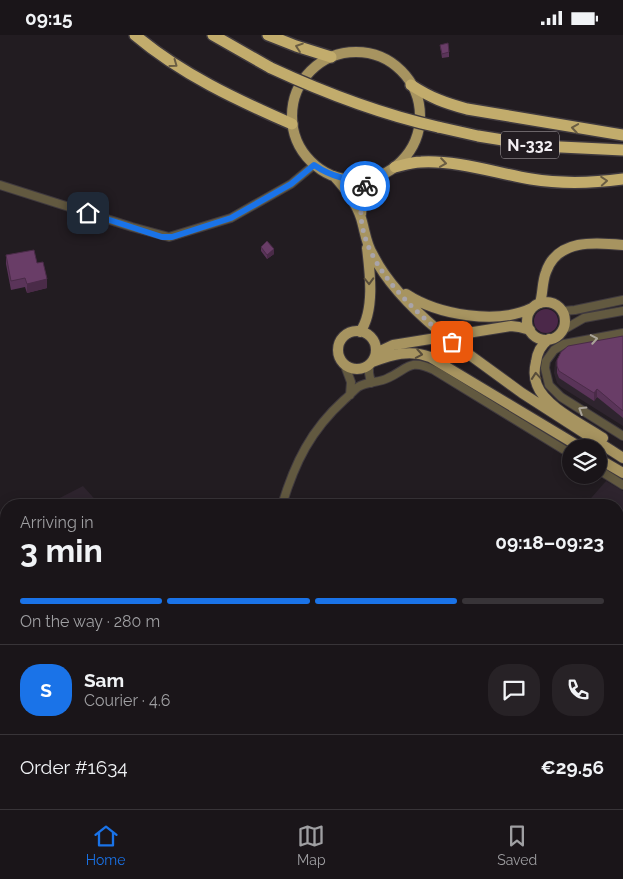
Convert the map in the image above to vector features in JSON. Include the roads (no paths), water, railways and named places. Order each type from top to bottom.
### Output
[{"type":"highway","points":[[135,35],[186,73],[245,104],[292,125]]},
{"type":"highway","name":"N-332","points":[[213,35],[271,67],[352,103],[388,114],[478,137],[540,146],[623,150]]},
{"type":"highway","points":[[268,35],[331,57]]},
{"type":"highway","points":[[411,85],[428,96],[467,109],[623,135]]},
{"type":"highway","points":[[395,167],[419,162],[437,162],[534,179],[568,182],[605,182],[623,179]]},
{"type":"main road","points":[[355,52],[367,53],[392,63],[403,73],[418,101],[420,120],[416,138],[408,154],[395,167],[378,176],[369,179],[352,180],[334,176],[314,165],[296,140],[292,125],[292,107],[297,89],[311,70],[331,57],[355,52]]},
{"type":"main road","points":[[334,176],[350,197],[361,217]]},
{"type":"main road","points":[[360,332],[367,319],[369,305],[368,255],[361,217],[363,194],[369,179]]},
{"type":"main road","points":[[364,232],[379,267],[395,287],[439,331],[522,393],[623,458]]},
{"type":"main road","points":[[544,285],[548,298],[563,311],[565,320],[563,329],[557,337],[549,339],[537,337],[530,330],[528,324],[544,285],[546,272],[552,261],[569,248],[584,243],[623,245]]},
{"type":"main road","points":[[395,287],[408,296],[426,304],[463,315],[500,316],[553,303]]},
{"type":"main road","points":[[393,345],[360,369],[346,366],[338,355],[340,342],[346,335],[353,332],[368,335],[374,342],[393,345],[511,326],[520,322],[533,309]]},
{"type":"main road","points":[[511,326],[530,330]]},
{"type":"main road","points":[[549,339],[539,351],[535,370],[537,386],[544,397],[553,405],[623,450]]},
{"type":"main road","points":[[372,360],[374,342]]},
{"type":"main road","points":[[372,360],[406,353],[418,353],[430,357],[567,439]]},
{"type":"main road","points":[[607,464],[623,473]]},
{"type":"street","points":[[0,185],[140,230],[169,237],[231,218],[291,184],[314,165]]},
{"type":"street","points":[[563,311],[623,300]]},
{"type":"street","points":[[563,329],[584,318],[623,311]]},
{"type":"street","points":[[623,333],[564,344],[548,356],[544,368],[546,377],[554,392],[623,436]]},
{"type":"street","points":[[371,383],[369,373],[372,360]]},
{"type":"street","points":[[284,499],[293,472],[307,444],[328,415],[359,387],[388,378],[405,367],[424,365],[434,369],[562,448]]},
{"type":"street","points":[[346,366],[350,377],[350,395]]},
{"type":"street","points":[[350,377],[359,387]]},
{"type":"street","points":[[607,475],[623,485]]}]
